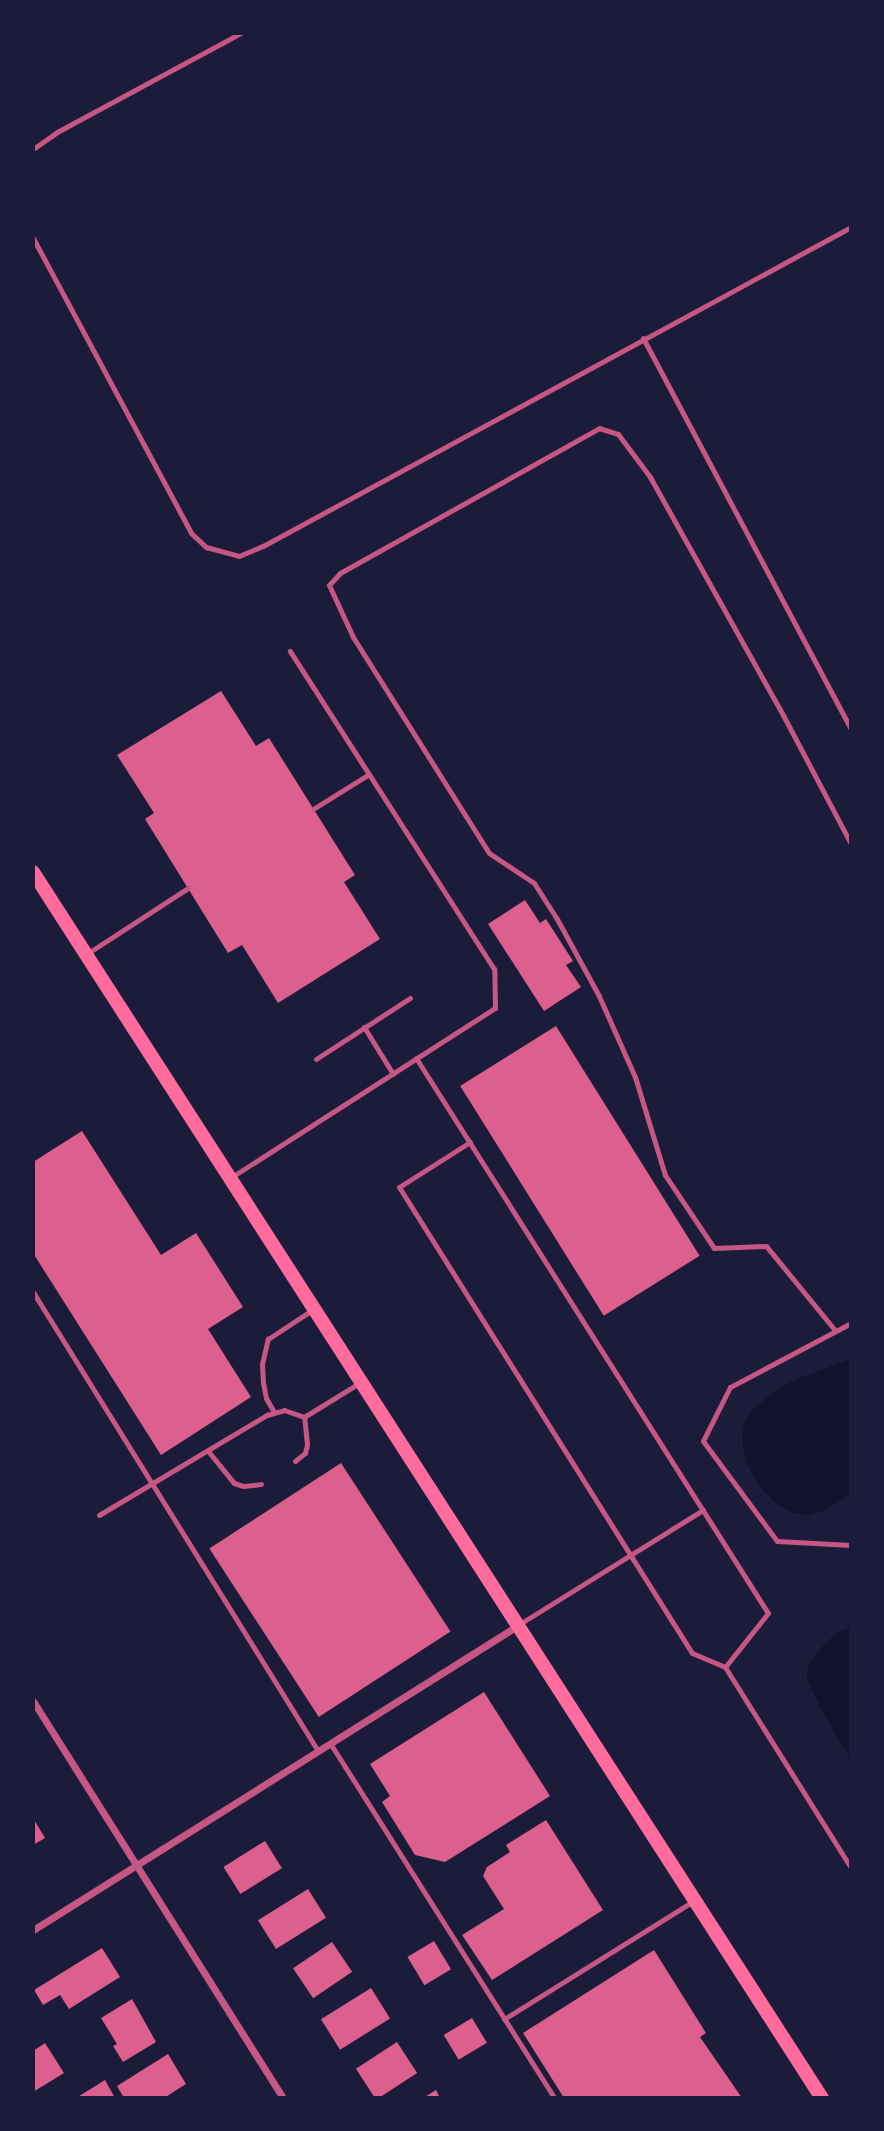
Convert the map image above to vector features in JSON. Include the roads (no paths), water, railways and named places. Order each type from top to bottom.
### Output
[{"type":"main road","points":[[33,872],[822,2098]]},
{"type":"street","points":[[33,1930],[517,1626]]},
{"type":"street","points":[[33,1701],[283,2098]]},
{"type":"lane","points":[[33,149],[57,132],[241,33]]},
{"type":"lane","points":[[33,238],[191,533],[206,547],[239,556],[263,546],[851,227]]},
{"type":"lane","points":[[643,338],[851,730]]},
{"type":"lane","points":[[834,1329],[766,1246],[714,1248],[665,1175],[635,1077],[599,996],[557,919],[534,883],[489,853],[353,637],[329,586],[340,573],[599,428],[618,434],[650,477],[783,715],[851,844]]},
{"type":"lane","points":[[230,1178],[495,1007],[494,969],[290,651]]},
{"type":"lane","points":[[313,809],[369,774]]},
{"type":"lane","points":[[86,954],[188,888]]},
{"type":"lane","points":[[316,1059],[410,998]]},
{"type":"lane","points":[[364,1027],[393,1074]]},
{"type":"lane","points":[[416,1058],[768,1613],[725,1667]]},
{"type":"lane","points":[[470,1142],[399,1186],[692,1653],[725,1667],[851,1868]]},
{"type":"lane","points":[[33,1292],[318,1751]]},
{"type":"lane","points":[[275,1412],[266,1398],[263,1383],[262,1364],[268,1339],[314,1308]]},
{"type":"lane","points":[[851,1323],[834,1329],[730,1387],[703,1441],[777,1541],[851,1545]]},
{"type":"lane","points":[[304,1417],[362,1381]]},
{"type":"lane","points":[[99,1515],[275,1412],[284,1410],[304,1417]]},
{"type":"lane","points":[[295,1461],[305,1453],[307,1444],[304,1417]]},
{"type":"lane","points":[[208,1451],[234,1483],[243,1486],[261,1484]]},
{"type":"lane","points":[[517,1626],[703,1510]]},
{"type":"lane","points":[[330,1744],[554,2098]]},
{"type":"lane","points":[[504,2019],[695,1900]]}]
